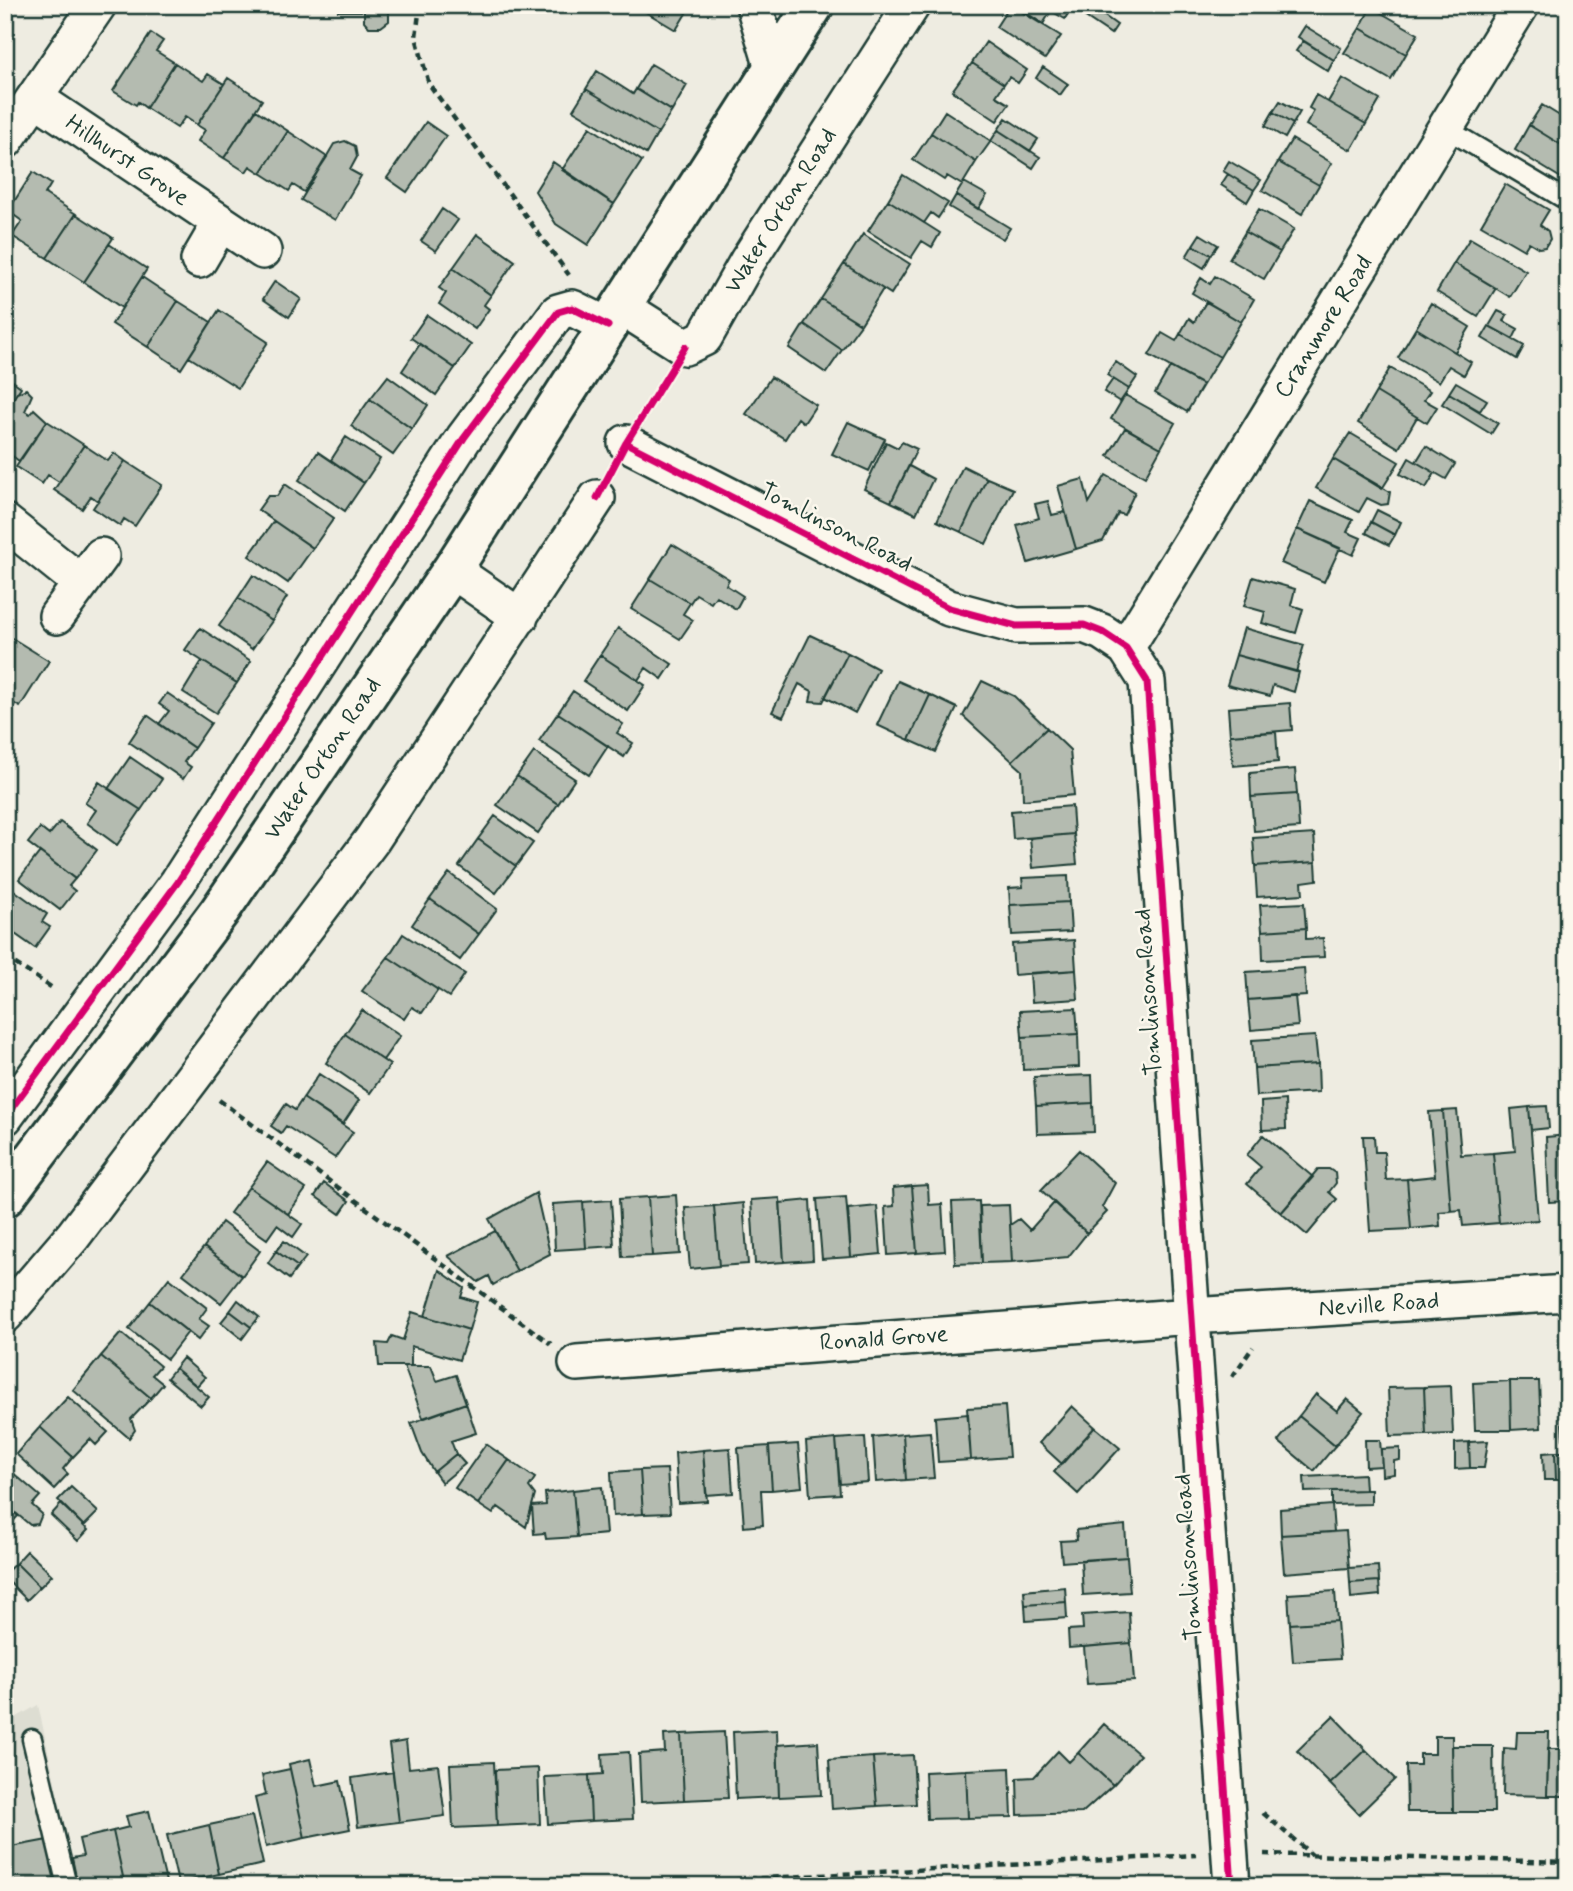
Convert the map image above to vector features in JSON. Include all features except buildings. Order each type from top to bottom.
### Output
[{"type":"main road","name":"Water Orton Road","points":[[5,1197],[219,912],[452,570],[814,5]]},
{"type":"street","points":[[5,141],[98,5]]},
{"type":"street","points":[[754,5],[773,68]]},
{"type":"street","name":"Water Orton Road","points":[[615,317],[685,346],[704,338],[747,262],[912,5]]},
{"type":"street","name":"Cranmore Road","points":[[1126,648],[1521,5]]},
{"type":"street","name":"Hillhurst Grove","points":[[34,98],[263,251]]},
{"type":"street","points":[[198,260],[220,224]]},
{"type":"street","points":[[5,1117],[178,882],[464,438],[558,312],[572,308],[615,317]]},
{"type":"street","name":"Tomlinson Road","points":[[626,443],[949,608],[1016,626],[1084,625],[1126,648],[1147,681],[1231,1869]]},
{"type":"street","points":[[5,1315],[73,1236],[372,841],[597,498]]},
{"type":"street","points":[[5,522],[91,570],[57,616]]},
{"type":"street","points":[[452,570],[520,617]]},
{"type":"street","points":[[178,882],[219,912]]},
{"type":"street","name":"Neville Road","points":[[1191,1316],[1568,1293]]},
{"type":"street","name":"Ronald Grove","points":[[577,1363],[1191,1316]]},
{"type":"lane","points":[[1445,128],[1568,201]]},
{"type":"lane","points":[[32,1739],[67,1886]]},
{"type":"path","points":[[420,5],[416,37],[429,84],[575,283],[572,308]]},
{"type":"path","points":[[5,957],[86,1009]]},
{"type":"path","points":[[190,1079],[577,1363]]},
{"type":"path","points":[[1226,1385],[1258,1341]]},
{"type":"path","points":[[1254,1805],[1312,1855]]},
{"type":"path","points":[[616,1886],[1231,1869],[1312,1855],[1568,1863]]},
{"type":"shaded area","points":[[38,1705],[78,1886],[5,1886],[5,1724]]},
{"type":"cycle path","points":[[5,1117],[178,882],[464,438],[558,312],[572,308],[608,326]]},
{"type":"cycle path","points":[[597,498],[626,443],[685,347]]},
{"type":"cycle path","points":[[626,443],[949,608],[1016,626],[1084,625],[1102,632],[1126,648],[1147,681],[1232,1886]]}]
